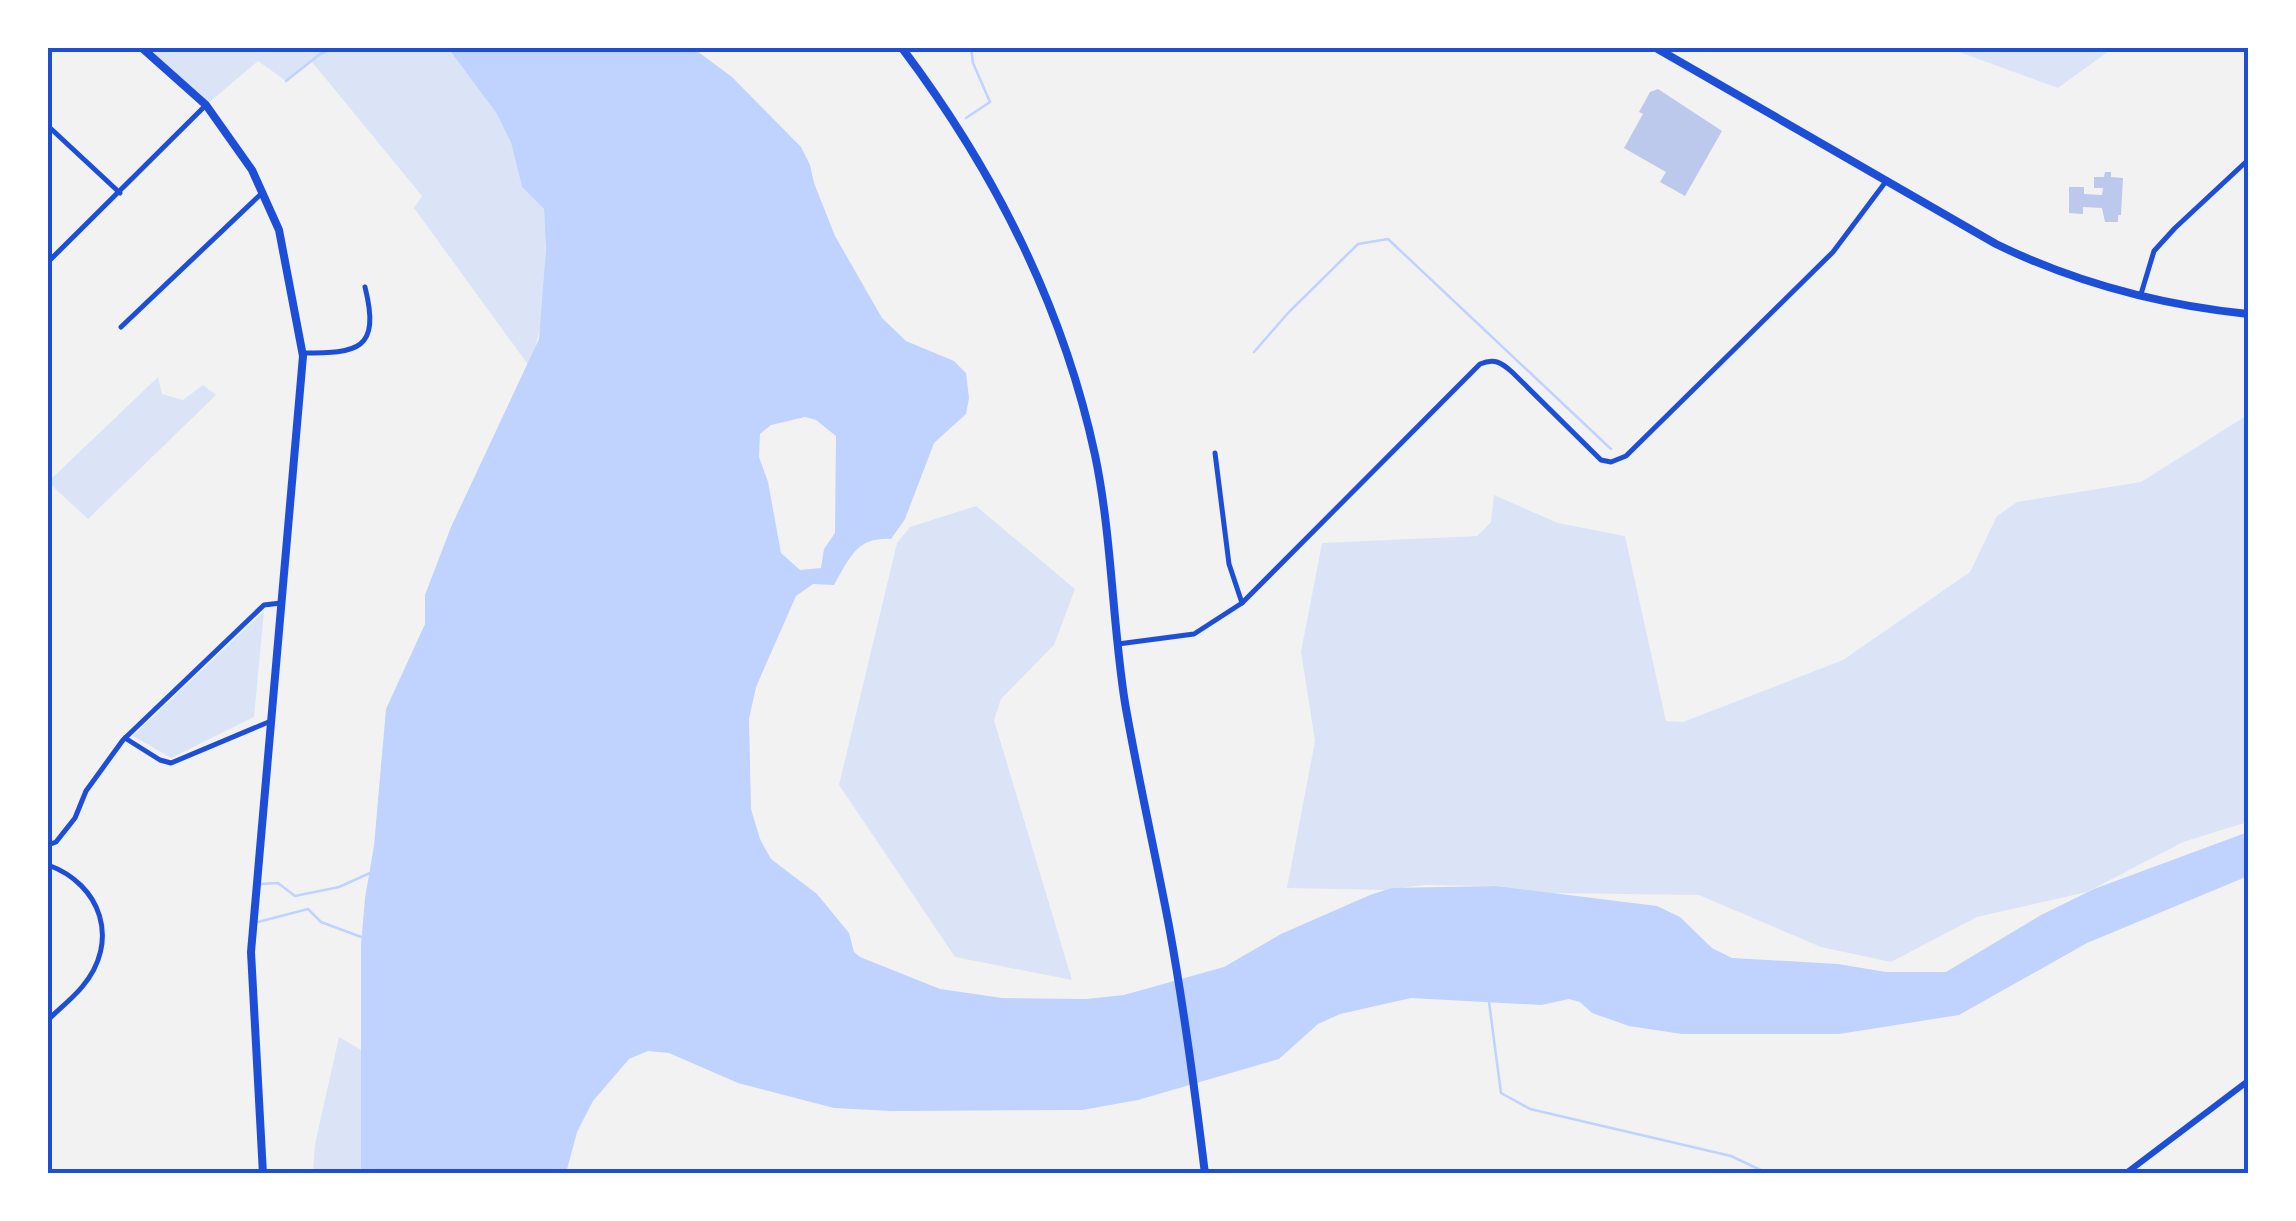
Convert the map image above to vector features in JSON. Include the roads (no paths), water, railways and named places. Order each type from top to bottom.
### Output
[{"type":"main road","points":[[142,48],[206,104],[252,170],[279,230],[303,354],[251,952],[264,1174]]},
{"type":"main road","points":[[902,48],[952,115],[1007,212],[1056,321],[1096,458],[1125,703],[1170,932],[1205,1174]]},
{"type":"main road","points":[[1656,48],[2034,262],[2140,297],[2248,314]]},
{"type":"street","points":[[48,262],[206,104]]},
{"type":"street","points":[[48,126],[120,193]]},
{"type":"street","points":[[2140,297],[2154,252],[2248,160]]},
{"type":"street","points":[[1118,644],[1194,634],[1242,604],[1480,364],[1489,360],[1500,362],[1512,372],[1593,454],[1611,462],[1626,456],[1833,252],[1888,180]]},
{"type":"street","points":[[121,327],[262,193]]},
{"type":"street","points":[[303,354],[330,355],[353,350],[367,336],[370,308],[365,288]]},
{"type":"street","points":[[1215,453],[1229,564],[1242,604]]},
{"type":"street","points":[[48,844],[56,842],[75,818],[86,791],[125,738],[264,605],[282,603]]},
{"type":"street","points":[[125,738],[171,763],[271,721]]},
{"type":"street","points":[[48,865],[68,873],[89,893],[100,914],[102,941],[98,960],[84,985],[48,1020]]},
{"type":"street","points":[[2125,1174],[2248,1081]]},
{"type":"water","points":[[448,48],[693,48],[732,77],[801,147],[835,236],[882,318],[906,341],[954,361],[966,373],[966,414],[934,443],[905,519],[891,539],[870,542],[855,551],[834,585],[813,584],[796,596],[756,687],[749,719],[751,809],[760,839],[771,859],[817,894],[849,933],[854,952],[860,957],[940,989],[1002,998],[1086,999],[1124,995],[1224,967],[1281,934],[1392,888],[1496,886],[1657,906],[1680,917],[1712,948],[1732,958],[1838,964],[1886,972],[1946,972],[2041,915],[2094,889],[2248,832],[2248,876],[2087,943],[1959,1015],[1839,1034],[1682,1034],[1629,1026],[1592,1013],[1580,1002],[1569,999],[1541,1005],[1411,998],[1340,1014],[1318,1024],[1279,1059],[1138,1100],[1082,1110],[834,1108],[738,1083],[669,1053],[648,1051],[629,1059],[593,1101],[577,1132],[566,1173],[361,1174],[361,945],[386,709],[425,624],[425,595],[451,527],[539,339],[546,250],[544,209],[522,187],[511,143],[497,114]],"holes":[[[805,417],[816,420],[836,436],[835,533],[824,549],[821,568],[800,570],[781,553],[768,482],[759,457],[760,434],[771,425]]]},
{"type":"waterway","points":[[286,81],[334,48]]},
{"type":"waterway","points":[[966,118],[990,102],[973,63],[971,48]]},
{"type":"waterway","points":[[1254,352],[1358,244],[1388,239],[1611,449]]},
{"type":"waterway","points":[[261,884],[278,883],[295,896],[339,887],[370,873]]},
{"type":"waterway","points":[[258,922],[308,909],[321,922],[364,938]]},
{"type":"waterway","points":[[1489,1002],[1501,1093],[1530,1109],[1731,1156],[1769,1174]]}]
